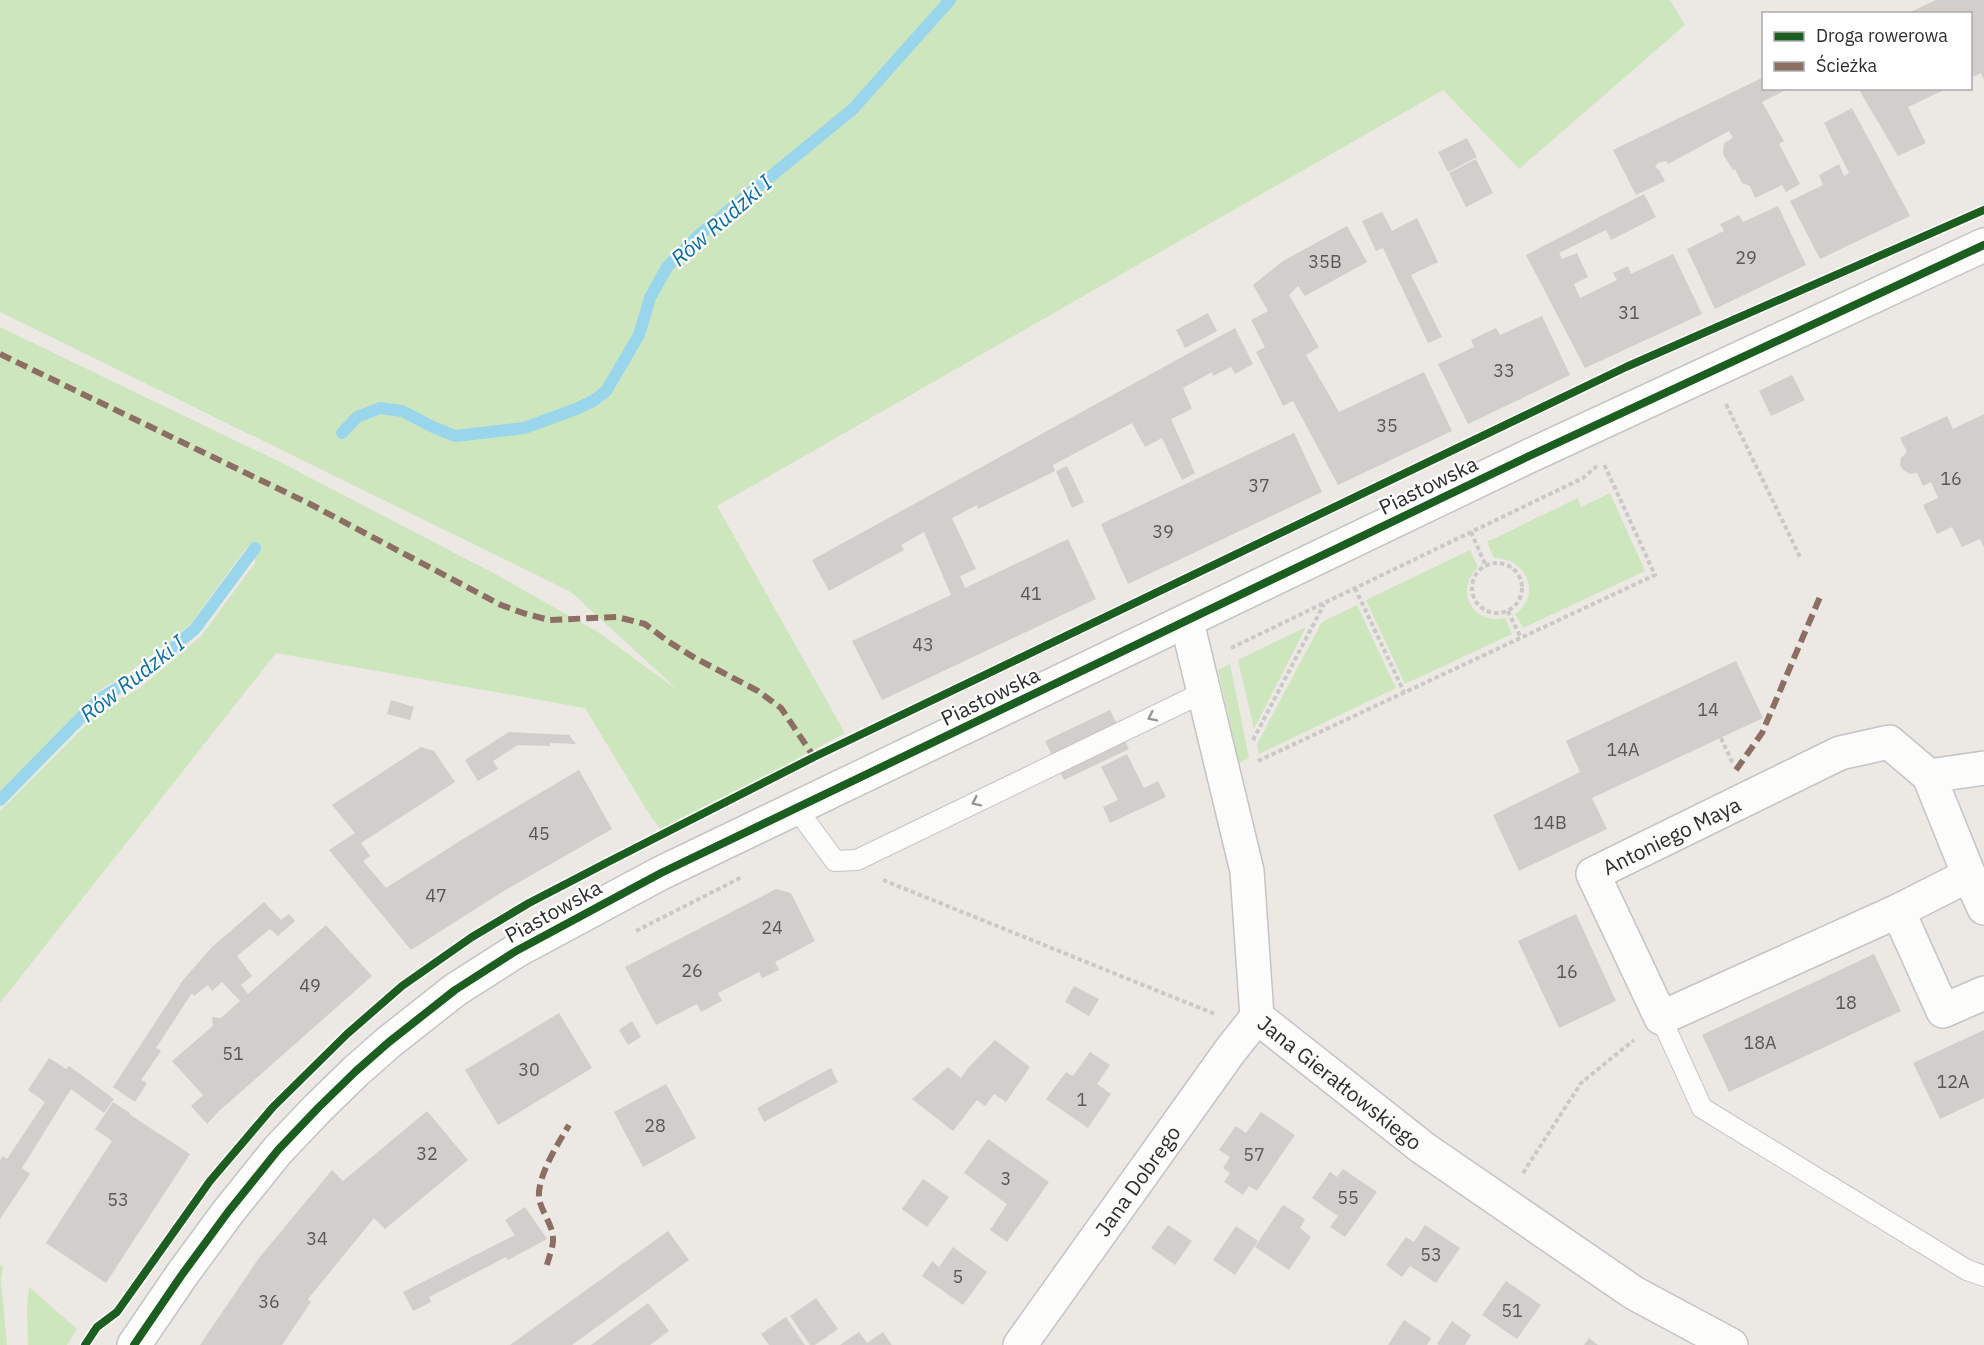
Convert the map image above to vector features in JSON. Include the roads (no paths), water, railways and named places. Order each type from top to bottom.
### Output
[{"type":"street","name":"Piastowska","points":[[134,1345],[210,1236],[278,1150],[333,1093],[389,1042],[455,990],[516,951],[661,873],[796,808],[1525,458],[1984,245]]},
{"type":"street","name":"Jana Gierałtowskiego","points":[[1187,621],[1247,871],[1257,1017],[1423,1148],[1634,1293],[1731,1345]]},
{"type":"street","name":"Antoniego Maya","points":[[1661,1018],[1593,874],[1840,753],[1888,742],[1929,776],[1984,908]]},
{"type":"street","points":[[1929,776],[1984,768]]},
{"type":"street","points":[[1661,1018],[1898,911],[1969,875]]},
{"type":"street","points":[[1898,911],[1943,1011],[1984,993]]},
{"type":"street","name":"Jana Dobrego","points":[[1020,1345],[1230,1051],[1257,1017]]},
{"type":"lane","points":[[796,808],[835,861],[857,860],[1204,692]]},
{"type":"lane","points":[[1661,1018],[1702,1108],[1967,1270],[1984,1276]]},
{"type":"waterway","name":"Rów Rudzki I","points":[[342,433],[357,417],[380,408],[402,411],[455,436],[524,428],[593,401],[606,391],[639,335],[650,298],[667,267],[699,235],[853,109],[950,0]]},
{"type":"waterway","name":"Rów Rudzki I","points":[[0,800],[99,699],[140,675],[195,629],[255,548]]}]
